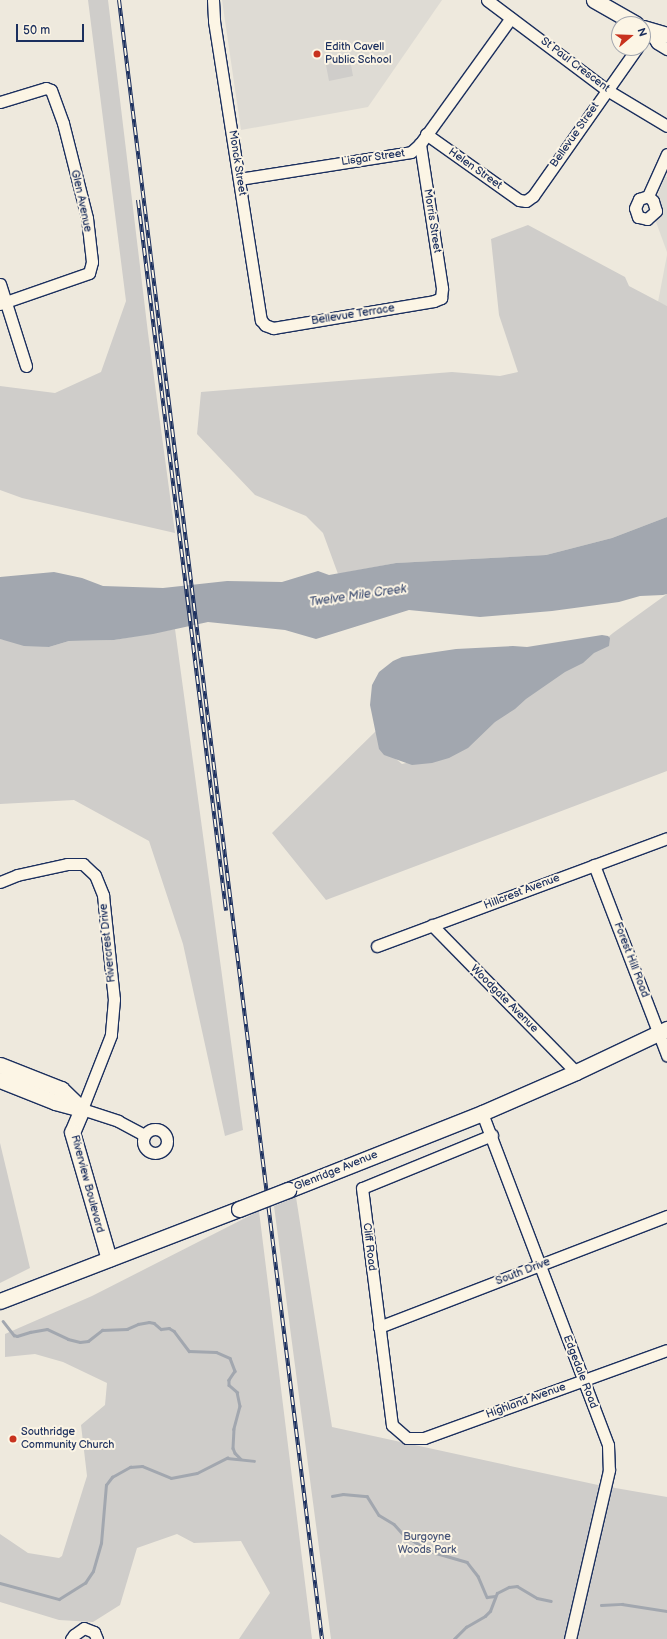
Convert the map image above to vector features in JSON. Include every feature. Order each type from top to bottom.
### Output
[{"type":"main road","points":[[594,0],[620,16]]},
{"type":"main road","points":[[651,32],[667,35]]},
{"type":"main road","name":"Glenridge Avenue","points":[[0,1301],[240,1209],[482,1112],[576,1072],[663,1031]]},
{"type":"main road","points":[[0,1065],[61,1088],[82,1109]]},
{"type":"main road","points":[[0,1080],[55,1102],[82,1109]]},
{"type":"main road","name":"Riverview Boulevard","points":[[82,1109],[72,1132],[108,1259]]},
{"type":"street","name":"Monck Street","points":[[213,0],[214,22],[261,320],[265,325]]},
{"type":"street","name":"St Paul Crescent","points":[[487,0],[607,90],[667,126]]},
{"type":"street","name":"Lisgar Street","points":[[239,179],[411,152],[420,144],[512,18]]},
{"type":"street","points":[[651,37],[667,49]]},
{"type":"street","name":"Bellevue Street","points":[[526,201],[533,196],[631,56]]},
{"type":"street","name":"Glen Avenue","points":[[0,102],[46,88],[51,90],[63,123],[87,218],[92,262],[89,273],[3,303]]},
{"type":"street","name":"Helen Street","points":[[426,134],[519,200],[526,201]]},
{"type":"street","name":"Morris Street","points":[[420,144],[442,288],[442,298]]},
{"type":"street","points":[[648,196],[667,154]]},
{"type":"street","points":[[0,284],[3,303],[26,366]]},
{"type":"street","name":"Bellevue Terrace","points":[[265,325],[273,328],[434,301],[442,298]]},
{"type":"street","name":"Hillcrest Avenue","points":[[377,946],[667,838]]},
{"type":"street","name":"Rivercrest Drive","points":[[0,882],[17,875],[67,864],[83,864],[95,875],[103,895],[114,999],[111,1035],[82,1109]]},
{"type":"street","name":"Forest Hill Road","points":[[594,865],[663,1031],[667,1055]]},
{"type":"street","name":"Woodgate Avenue","points":[[432,925],[576,1072]]},
{"type":"street","points":[[82,1109],[118,1121],[144,1135]]},
{"type":"street","name":"Edgedale Road","points":[[482,1112],[492,1135],[608,1445],[609,1470],[570,1639]]},
{"type":"street","name":"Cliff Road","points":[[407,1438],[392,1426],[362,1188],[492,1135]]},
{"type":"street","name":"South Drive","points":[[379,1327],[667,1216]]},
{"type":"street","name":"Highland Avenue","points":[[407,1438],[424,1438],[667,1350]]},
{"type":"street","points":[[72,1639],[74,1635],[84,1628],[94,1632],[97,1639]]},
{"type":"shaded area","name":"Edith Cavell Public School","points":[[222,0],[442,0],[368,107],[241,130]]},
{"type":"shaded area","points":[[665,176],[667,177],[667,252],[652,211]]},
{"type":"shaded area","points":[[667,255],[667,306],[658,302]]},
{"type":"green space","points":[[88,0],[108,0],[148,333],[175,533],[22,498],[0,490],[0,386],[55,393],[101,372],[126,301]]},
{"type":"green space","points":[[350,60],[353,76],[329,81],[326,65]]},
{"type":"green space","points":[[528,225],[625,277],[629,286],[667,306],[667,517],[612,538],[546,555],[396,563],[338,574],[323,533],[306,516],[255,495],[197,434],[201,392],[452,372],[500,376],[518,372],[499,315],[491,239]]},
{"type":"green space","points":[[667,594],[667,771],[326,900],[272,833],[377,730],[384,749],[402,764],[414,761],[577,664],[613,633]]},
{"type":"green space","points":[[175,629],[243,1130],[225,1136],[183,944],[149,841],[74,800],[0,804],[0,639],[49,647],[69,641],[114,640]]},
{"type":"green space","points":[[0,1143],[30,1268],[0,1283]]},
{"type":"green space","name":"Burgoyne Woods Park","points":[[296,1197],[332,1427],[598,1485],[667,1497],[667,1639],[331,1639],[274,1206]]},
{"type":"green space","points":[[259,1211],[312,1639],[239,1639],[270,1593],[241,1541],[194,1543],[177,1534],[137,1548],[120,1605],[93,1622],[59,1620],[0,1602],[0,1534],[28,1553],[59,1558],[62,1556],[87,1476],[81,1425],[105,1405],[107,1383],[63,1362],[35,1354],[5,1357],[5,1334],[92,1296]]},
{"type":"water","name":"Twelve Mile Creek","points":[[667,517],[667,594],[663,595],[640,596],[619,602],[552,611],[480,617],[409,610],[316,639],[285,630],[208,622],[153,634],[114,640],[69,641],[49,647],[24,646],[0,639],[0,577],[54,572],[82,578],[103,586],[163,588],[227,581],[282,582],[318,571],[329,575],[396,563],[546,555],[612,538]]},
{"type":"water","points":[[602,635],[610,638],[609,646],[594,653],[583,663],[565,672],[526,699],[515,709],[495,722],[468,748],[449,758],[432,763],[412,765],[384,755],[379,749],[370,705],[372,685],[379,672],[393,661],[402,657],[456,649],[513,646],[527,647]]},
{"type":"waterway","points":[[3,1321],[14,1335],[17,1336],[47,1329],[68,1339],[80,1342],[88,1341],[102,1330],[127,1329],[138,1324],[149,1322],[154,1323],[161,1329],[169,1328],[174,1331],[189,1351],[216,1352],[230,1358],[235,1371],[229,1380],[229,1385],[237,1392],[240,1406],[234,1429],[233,1448],[235,1453],[241,1459]]},
{"type":"waterway","points":[[0,1583],[59,1599],[85,1583],[93,1571],[101,1543],[106,1485],[112,1477],[130,1467],[142,1466],[171,1478],[197,1473],[227,1458],[254,1461]]},
{"type":"waterway","points":[[332,1496],[343,1494],[367,1496],[379,1515],[394,1524],[404,1535],[436,1553],[467,1562],[478,1576],[487,1597],[495,1596]]},
{"type":"waterway","points":[[454,1639],[466,1627],[485,1616],[490,1611],[497,1593],[509,1587],[517,1586],[537,1598],[551,1601]]},
{"type":"waterway","points":[[601,1605],[622,1604],[667,1611]]},
{"type":"railway","points":[[119,0],[322,1639]]},
{"type":"railway","points":[[138,200],[226,911]]},
{"type":"place","name":"Edith Cavell Public School","points":[[317,54]]},
{"type":"place","name":"Southridge Community Church","points":[[13,1439]]}]
